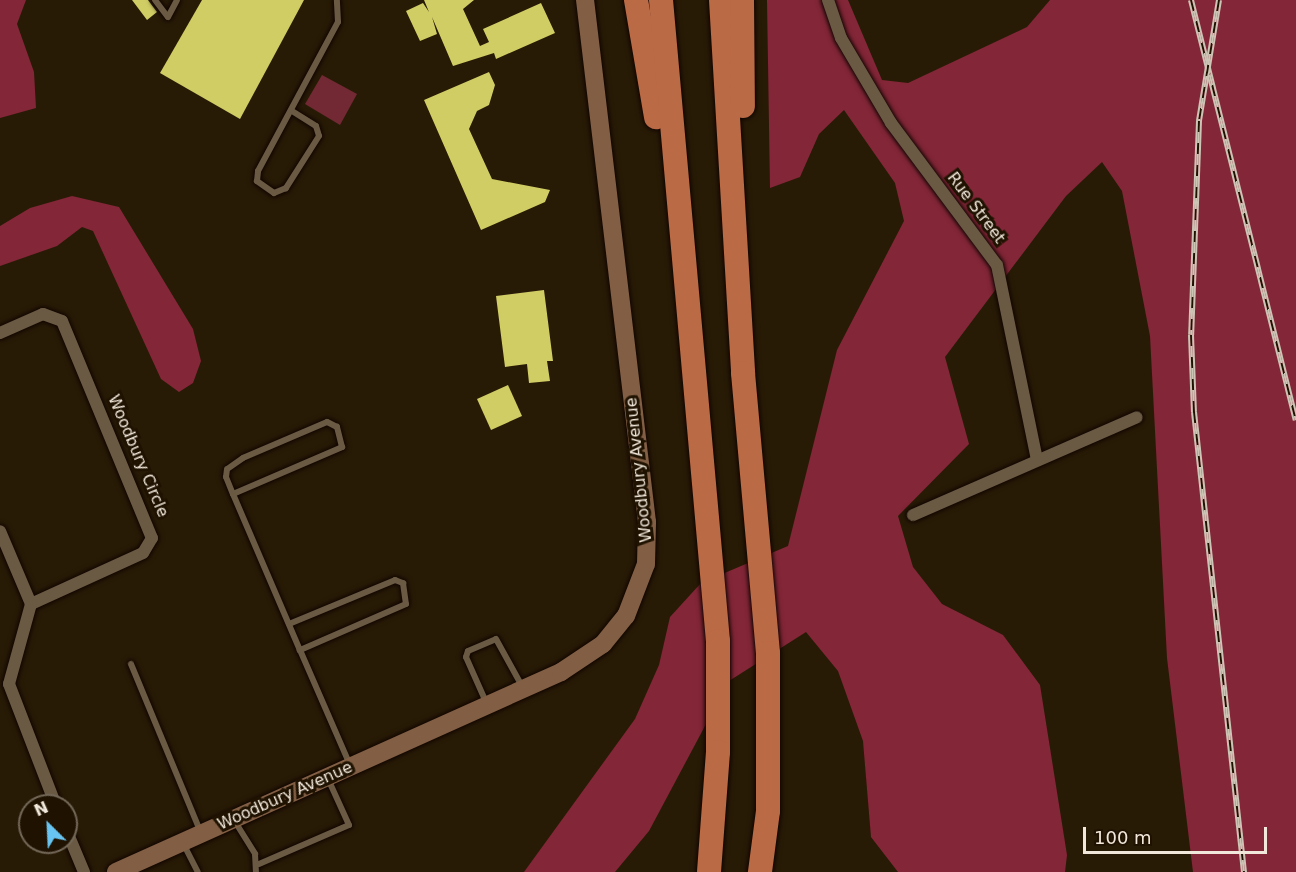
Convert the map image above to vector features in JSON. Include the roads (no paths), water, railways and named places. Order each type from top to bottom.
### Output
[{"type":"highway","points":[[636,0],[680,262]]},
{"type":"highway","points":[[661,0],[680,262],[717,641],[718,752],[709,872]]},
{"type":"highway","points":[[722,0],[743,373],[768,653],[768,811],[760,872]]},
{"type":"highway","points":[[742,0],[743,373]]},
{"type":"main road","name":"Woodbury Avenue","points":[[116,872],[523,690],[585,658],[615,631],[634,600],[648,551],[585,0]]},
{"type":"street","name":"Rue Street","points":[[828,0],[841,38],[891,123],[997,265],[1037,460]]},
{"type":"street","name":"Woodbury Circle","points":[[0,333],[43,314],[62,321],[152,528],[143,553],[31,604]]},
{"type":"street","points":[[913,515],[1137,417]]},
{"type":"street","points":[[0,531],[31,604],[9,684],[51,794]]},
{"type":"street","points":[[76,854],[84,872]]},
{"type":"lane","points":[[155,0],[168,17],[177,0]]},
{"type":"lane","points":[[292,111],[316,126],[319,136],[286,188],[274,193],[257,181],[258,171],[338,22],[337,0]]},
{"type":"lane","points":[[233,494],[342,447],[337,427],[327,422],[233,463],[226,477],[233,494],[300,650],[351,766]]},
{"type":"lane","points":[[289,624],[395,580],[403,583],[406,604],[300,650]]},
{"type":"lane","points":[[487,705],[468,651],[495,639],[502,644],[523,690]]},
{"type":"lane","points":[[131,664],[201,834]]},
{"type":"lane","points":[[256,872],[259,864],[349,825],[326,777]]},
{"type":"lane","points":[[234,819],[259,864]]},
{"type":"lane","points":[[182,842],[198,872]]},
{"type":"railway","points":[[1191,0],[1296,420]]},
{"type":"railway","points":[[1219,0],[1199,121],[1191,335],[1194,412],[1244,872]]}]
